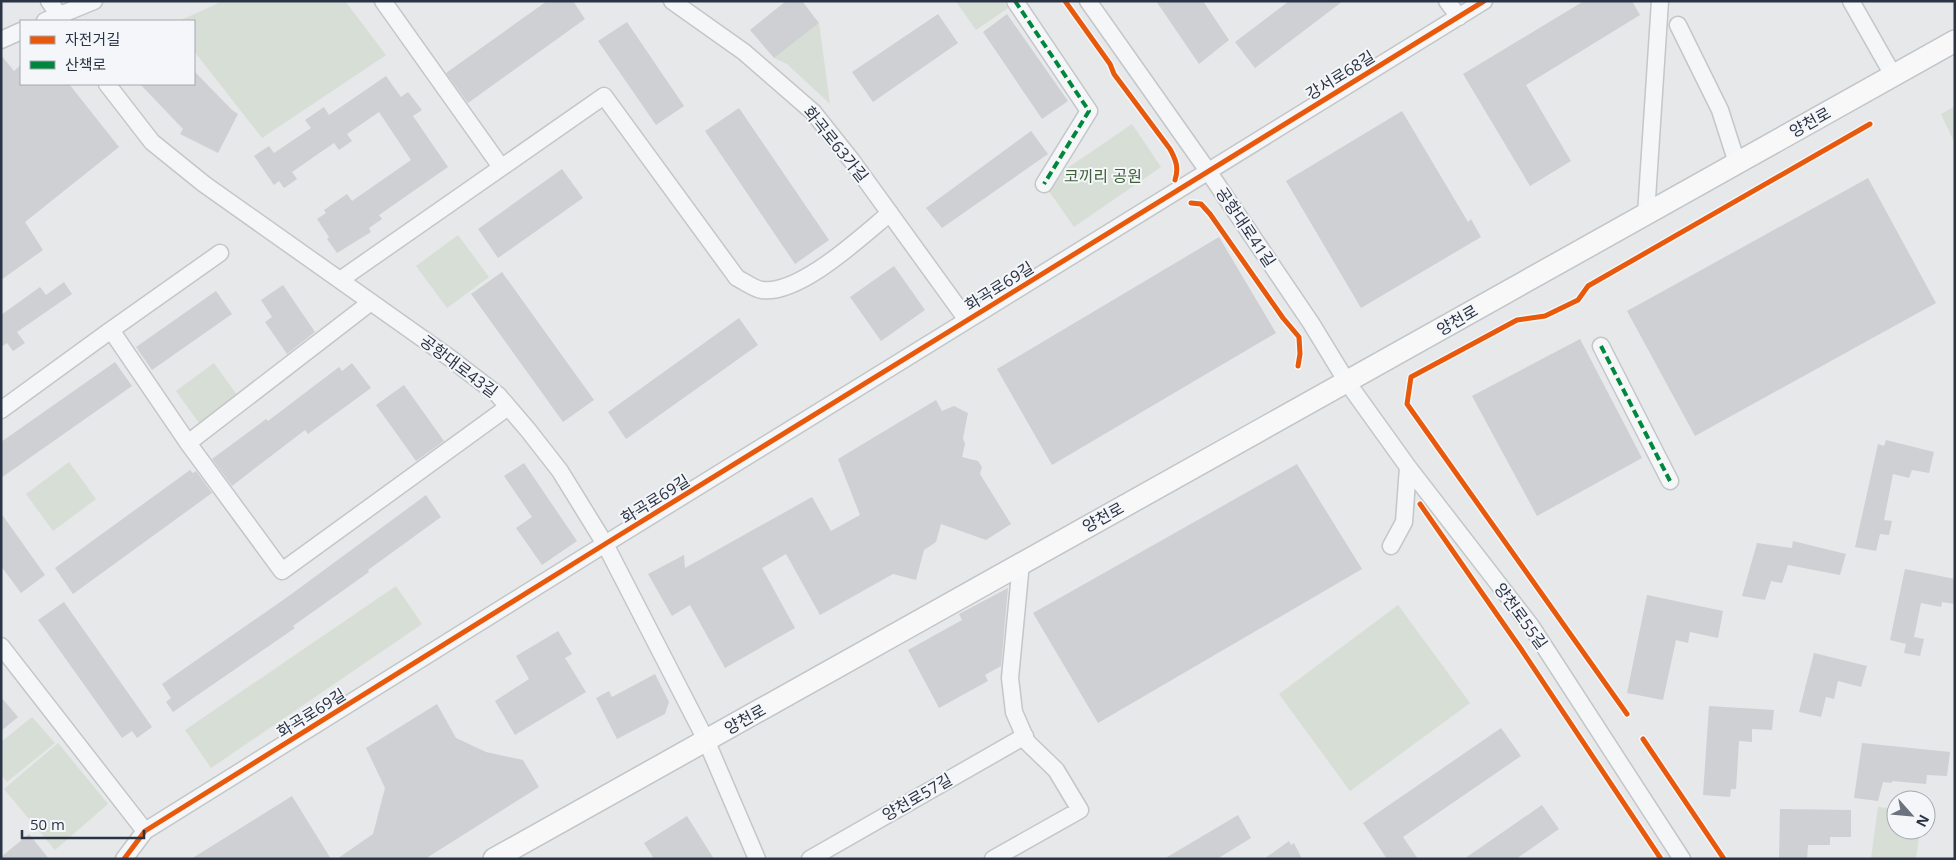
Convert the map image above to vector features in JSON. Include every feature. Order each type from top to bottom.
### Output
[{"type":"main road","name":"양천로","points":[[494,859],[1955,41]]},
{"type":"street","points":[[49,1],[56,19],[94,1]]},
{"type":"street","points":[[383,1],[501,167]]},
{"type":"street","name":"화곡로63가길","points":[[672,1],[744,52],[813,112],[890,213],[967,320]]},
{"type":"street","points":[[1015,1],[1089,111],[1044,184]]},
{"type":"street","name":"공항대로41길","points":[[1088,1],[1208,171],[1311,323],[1347,382]]},
{"type":"street","points":[[1447,1],[1459,17]]},
{"type":"street","name":"강서로68길","points":[[1208,171],[1484,1]]},
{"type":"street","points":[[1646,214],[1660,1]]},
{"type":"street","points":[[1851,1],[1893,75]]},
{"type":"street","points":[[1678,25],[1720,110],[1737,163]]},
{"type":"street","points":[[1,40],[20,32]]},
{"type":"street","name":"공항대로43길","points":[[108,85],[152,142],[204,184],[450,358],[498,395],[560,470],[605,544],[706,740]]},
{"type":"street","points":[[340,280],[604,96],[737,278],[762,290],[785,287],[832,262],[890,213]]},
{"type":"street","name":"화곡로69길","points":[[124,859],[145,831],[1208,171]]},
{"type":"street","points":[[1,410],[220,253]]},
{"type":"street","points":[[188,443],[370,302]]},
{"type":"street","points":[[111,330],[188,443],[282,571],[508,407]]},
{"type":"street","points":[[1601,346],[1670,481]]},
{"type":"street","name":"양천로55길","points":[[1347,382],[1408,467],[1531,626],[1682,859]]},
{"type":"street","points":[[1391,546],[1404,522],[1408,467]]},
{"type":"street","points":[[993,859],[1080,810],[1056,770],[1027,742],[1014,712],[1010,678],[1021,563]]},
{"type":"street","points":[[1,646],[145,831]]},
{"type":"street","name":"양천로57길","points":[[810,859],[1025,736]]},
{"type":"street","points":[[706,740],[757,859]]},
{"type":"green space","points":[[223,1],[345,1],[386,55],[262,138],[195,52],[195,20],[181,20]]},
{"type":"green space","points":[[959,1],[1003,1],[1008,8],[976,30],[957,3]]},
{"type":"green space","points":[[819,23],[830,104],[787,64],[774,58]]},
{"type":"green space","points":[[1955,106],[1955,144],[1941,114]]},
{"type":"green space","name":"코끼리 공원","points":[[1132,124],[1161,167],[1074,227],[1044,184]]},
{"type":"green space","points":[[458,235],[489,277],[447,308],[416,266]]},
{"type":"green space","points":[[214,363],[237,395],[199,423],[176,391]]},
{"type":"green space","points":[[69,462],[96,499],[53,531],[26,494]]},
{"type":"green space","points":[[396,586],[422,624],[211,768],[185,730]]},
{"type":"green space","points":[[1398,605],[1470,703],[1350,791],[1279,694]]},
{"type":"green space","points":[[32,717],[55,743],[7,782],[1,775],[1,742]]},
{"type":"green space","points":[[58,743],[108,804],[55,850],[4,789]]},
{"type":"green space","points":[[1878,807],[1886,808],[1886,840],[1919,840],[1916,859],[1871,859]]},
{"type":"building","points":[[547,1],[573,1],[585,19],[468,103],[446,73]]},
{"type":"building","points":[[786,1],[802,1],[819,23],[774,58],[750,30]]},
{"type":"building","points":[[1156,1],[1203,1],[1229,40],[1199,64]]},
{"type":"building","points":[[1289,1],[1343,1],[1255,68],[1235,42]]},
{"type":"building","points":[[1584,1],[1632,1],[1640,15],[1526,85],[1571,161],[1530,186],[1463,74]]},
{"type":"building","points":[[938,14],[958,43],[873,102],[852,72]]},
{"type":"building","points":[[1007,14],[1068,101],[1042,119],[983,32]]},
{"type":"building","points":[[627,22],[684,106],[656,125],[598,41]]},
{"type":"building","points":[[1,55],[14,71],[20,66],[20,85],[70,85],[119,147],[25,222],[43,250],[1,280]]},
{"type":"building","points":[[195,72],[238,114],[218,153],[180,134],[183,129],[141,85],[195,85]]},
{"type":"building","points":[[386,76],[401,97],[408,92],[422,110],[413,116],[448,167],[379,215],[382,219],[369,228],[371,232],[337,253],[327,239],[329,237],[317,219],[326,213],[324,210],[347,194],[352,201],[411,160],[379,112],[347,134],[352,141],[339,150],[334,143],[292,172],[297,179],[284,188],[279,181],[274,185],[254,156],[269,146],[274,153],[311,128],[305,120],[324,107],[329,115]]},
{"type":"building","points":[[739,108],[829,240],[795,264],[705,131]]},
{"type":"building","points":[[1402,111],[1468,222],[1471,219],[1481,237],[1361,308],[1286,181]]},
{"type":"building","points":[[1031,131],[1048,154],[942,228],[926,208]]},
{"type":"building","points":[[562,169],[583,198],[498,258],[478,229]]},
{"type":"building","points":[[1868,178],[1936,303],[1695,436],[1627,311]]},
{"type":"building","points":[[1219,237],[1276,333],[1052,465],[997,369]]},
{"type":"building","points":[[894,266],[925,310],[881,341],[850,297]]},
{"type":"building","points":[[502,272],[594,400],[563,422],[471,294]]},
{"type":"building","points":[[64,282],[72,294],[17,332],[25,343],[13,351],[7,343],[1,347],[1,315],[40,287],[46,295]]},
{"type":"building","points":[[283,285],[315,332],[287,354],[265,322],[272,317],[261,300]]},
{"type":"building","points":[[216,291],[232,314],[152,370],[136,347]]},
{"type":"building","points":[[739,318],[758,345],[626,439],[608,412]]},
{"type":"building","points":[[1580,339],[1642,458],[1537,516],[1472,396]]},
{"type":"building","points":[[115,362],[132,386],[1,478],[1,442]]},
{"type":"building","points":[[352,363],[371,388],[308,434],[305,430],[232,486],[212,459],[266,419],[268,421],[339,367],[342,371]]},
{"type":"building","points":[[404,385],[444,441],[416,461],[376,405]]},
{"type":"building","points":[[936,400],[942,411],[954,406],[968,413],[963,438],[965,444],[962,457],[978,461],[982,467],[980,474],[1011,524],[986,540],[941,524],[936,542],[924,550],[916,580],[893,574],[820,615],[786,554],[762,568],[795,628],[725,668],[690,605],[672,616],[648,574],[684,555],[685,568],[812,497],[831,531],[860,515],[838,459]]},
{"type":"building","points":[[1886,440],[1934,452],[1929,473],[1912,470],[1909,478],[1893,474],[1884,520],[1892,521],[1889,535],[1880,534],[1876,551],[1855,547],[1878,444],[1884,446]]},
{"type":"building","points":[[524,463],[577,541],[542,565],[516,528],[532,517],[504,476]]},
{"type":"building","points":[[1297,464],[1362,569],[1098,723],[1033,613]]},
{"type":"building","points":[[190,470],[193,473],[196,471],[212,493],[73,594],[55,568]]},
{"type":"building","points":[[426,495],[441,517],[368,570],[369,572],[293,626],[295,628],[173,712],[166,702],[171,698],[162,684],[286,598]]},
{"type":"building","points":[[1,513],[45,575],[21,593],[1,566]]},
{"type":"building","points":[[1793,541],[1846,554],[1840,575],[1788,565],[1782,583],[1771,581],[1765,600],[1742,596],[1757,543],[1792,548]]},
{"type":"building","points":[[1905,569],[1955,579],[1955,604],[1942,602],[1941,607],[1921,603],[1914,637],[1924,639],[1920,656],[1904,653],[1906,644],[1890,640]]},
{"type":"building","points":[[1008,588],[1001,666],[985,675],[988,681],[939,708],[908,650],[962,620],[959,614]]},
{"type":"building","points":[[1647,595],[1723,611],[1718,638],[1690,632],[1688,643],[1676,640],[1663,700],[1627,693]]},
{"type":"building","points":[[64,602],[152,727],[137,738],[132,731],[122,738],[38,620]]},
{"type":"building","points":[[558,631],[572,654],[565,658],[586,692],[515,735],[495,701],[529,679],[516,656]]},
{"type":"building","points":[[1814,653],[1867,666],[1861,687],[1838,681],[1834,699],[1826,697],[1821,717],[1799,712]]},
{"type":"building","points":[[655,674],[669,702],[665,714],[617,739],[596,698],[609,691],[612,697]]},
{"type":"building","points":[[1,697],[18,717],[1,731]]},
{"type":"building","points":[[437,704],[456,738],[486,752],[523,760],[539,787],[425,859],[337,859],[373,834],[385,788],[366,748]]},
{"type":"building","points":[[1709,706],[1774,710],[1772,730],[1752,729],[1752,742],[1739,741],[1736,789],[1731,789],[1730,797],[1703,795]]},
{"type":"building","points":[[1501,728],[1521,756],[1403,837],[1418,859],[1387,859],[1363,823]]},
{"type":"building","points":[[1862,743],[1950,752],[1947,776],[1927,775],[1926,784],[1883,782],[1878,801],[1854,798]]},
{"type":"building","points":[[292,796],[331,859],[191,859]]},
{"type":"building","points":[[1542,805],[1559,829],[1516,859],[1464,859]]},
{"type":"building","points":[[1780,809],[1851,810],[1851,837],[1830,837],[1830,845],[1808,845],[1807,859],[1779,859]]},
{"type":"building","points":[[1238,815],[1251,838],[1217,859],[1164,859]]},
{"type":"building","points":[[687,816],[714,859],[654,859],[644,843]]},
{"type":"building","points":[[29,834],[49,859],[1,859],[1,857]]},
{"type":"building","points":[[1289,841],[1291,845],[1294,843],[1302,859],[1264,859]]},
{"type":"marked path","points":[[1015,1],[1089,111],[1044,184]]},
{"type":"marked path","points":[[1601,346],[1670,481]]},
{"type":"cycle path","points":[[1065,1],[1110,64],[1114,74],[1170,149],[1176,164],[1175,180]]},
{"type":"cycle path","points":[[124,859],[145,831],[605,544],[1484,1]]},
{"type":"cycle path","points":[[1627,714],[1407,404],[1411,377],[1517,320],[1545,316],[1578,300],[1588,286],[1870,124]]},
{"type":"cycle path","points":[[1191,203],[1201,204],[1210,214],[1283,318],[1299,337],[1300,354],[1298,366]]},
{"type":"cycle path","points":[[1420,504],[1521,649],[1661,859]]},
{"type":"cycle path","points":[[1643,739],[1724,859]]}]
